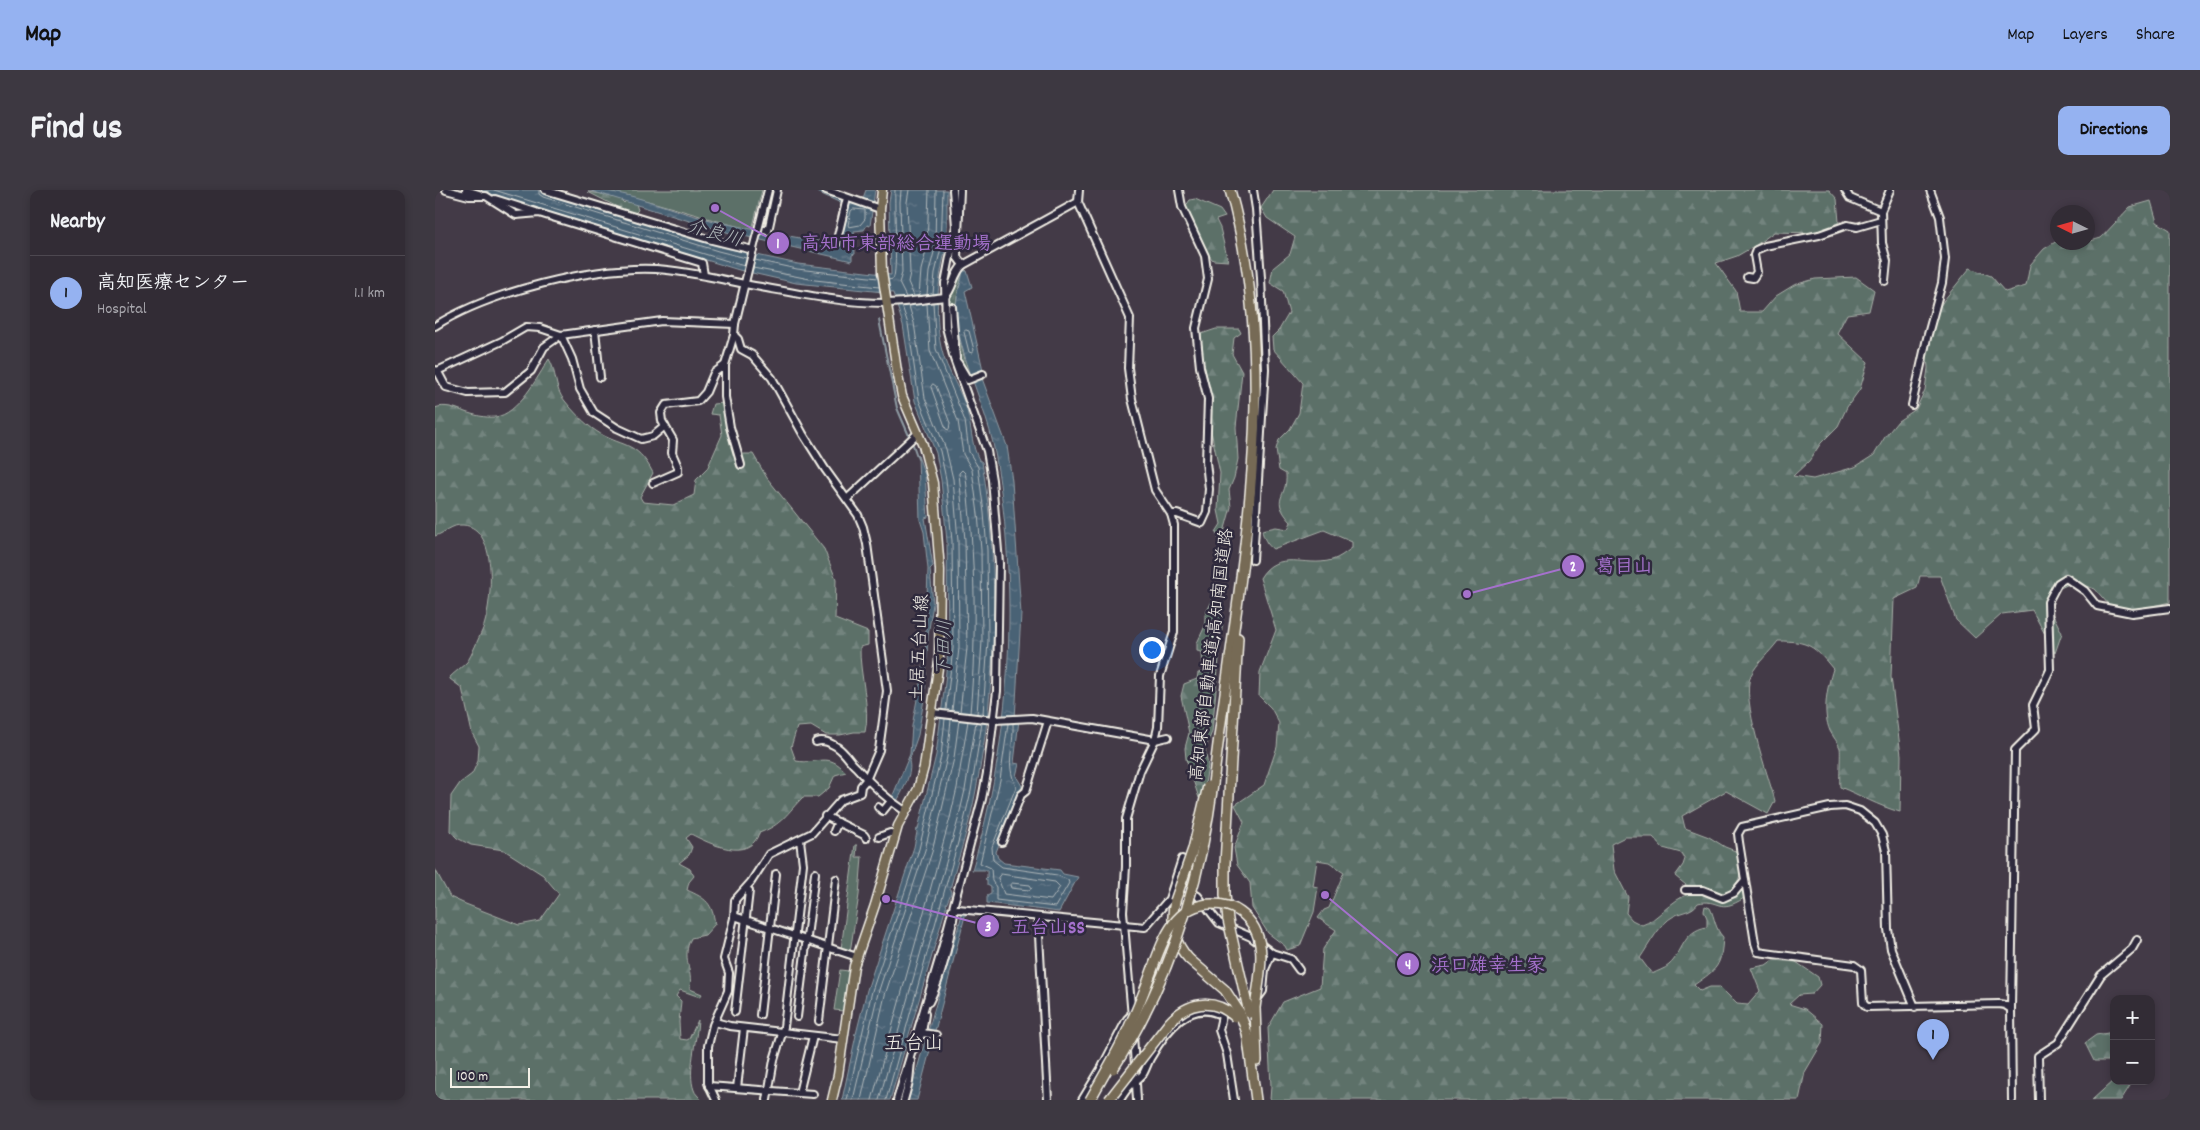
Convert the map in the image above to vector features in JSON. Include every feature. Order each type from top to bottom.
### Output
[{"type":"highway","name":"高知東部自動車道;高知南国道路","points":[[1091,1100],[1139,1026],[1169,962],[1189,904],[1201,858],[1221,688],[1230,655],[1241,578],[1253,444],[1255,341],[1248,272],[1230,190]]},
{"type":"highway","points":[[1241,578],[1225,864],[1225,895],[1245,1013],[1257,1061],[1262,1100]]},
{"type":"highway","points":[[1211,784],[1193,849],[1175,901],[1172,919],[1175,938],[1189,959],[1225,990],[1245,1013]]},
{"type":"highway","points":[[1091,1100],[1130,1025],[1165,937],[1174,922],[1184,912],[1207,904],[1223,904],[1238,910],[1250,922],[1259,937],[1261,952],[1242,1027],[1249,1049],[1256,1100]]},
{"type":"highway","points":[[1109,1100],[1166,1027],[1181,1012],[1194,1005],[1210,1004],[1245,1013]]},
{"type":"main road","name":"土居五台山線","points":[[832,1100],[852,973],[875,905],[895,834],[918,789],[924,767],[935,713],[940,633],[938,531],[933,483],[929,461],[913,437],[902,396],[888,301],[881,272],[877,208],[882,190]]},
{"type":"street","points":[[446,190],[469,196],[486,196]]},
{"type":"street","points":[[465,190],[486,196],[516,215],[539,213],[702,263],[704,275]]},
{"type":"street","points":[[545,190],[753,251]]},
{"type":"street","points":[[741,466],[727,412],[725,365],[735,335],[735,324],[755,241],[761,228],[769,190]]},
{"type":"street","points":[[761,228],[768,231],[777,190]]},
{"type":"street","points":[[826,190],[846,201],[877,208]]},
{"type":"street","points":[[953,190],[959,238],[957,257],[963,265]]},
{"type":"street","points":[[897,1100],[926,1004],[935,989],[950,940],[955,914],[952,910],[982,799],[999,662],[999,580],[993,489],[987,451],[946,328],[943,298],[946,271],[957,226],[960,190]]},
{"type":"street","points":[[1079,190],[1078,202],[1130,318],[1128,368],[1132,398],[1155,490],[1171,514],[1175,535],[1173,574],[1174,632],[1160,676],[1158,727],[1155,740],[1140,771],[1126,819],[1124,925],[1137,1100]]},
{"type":"street","points":[[1171,514],[1177,514],[1202,523],[1207,512],[1209,489],[1206,462],[1208,399],[1200,367],[1196,328],[1208,279],[1205,256],[1182,206],[1179,190]]},
{"type":"street","points":[[1253,190],[1261,278],[1265,369],[1253,560]]},
{"type":"street","points":[[1845,190],[1850,198],[1881,211]]},
{"type":"street","points":[[1850,190],[1857,201]]},
{"type":"street","points":[[1885,280],[1887,261],[1882,243],[1881,211],[1890,190]]},
{"type":"street","points":[[1912,405],[1942,283],[1945,259],[1940,217],[1931,190]]},
{"type":"street","points":[[836,244],[846,201]]},
{"type":"street","points":[[435,326],[474,306],[493,299],[589,274],[637,269],[704,275],[804,294],[888,301],[943,298],[949,293],[955,273],[963,265],[1078,202]]},
{"type":"street","points":[[1747,277],[1753,278],[1757,272],[1754,255],[1756,250],[1765,246],[1819,235],[1847,225],[1857,226],[1881,220]]},
{"type":"street","points":[[952,307],[955,359],[968,380],[983,374]]},
{"type":"street","points":[[435,371],[439,372],[446,387],[468,394],[505,392],[531,371],[544,347],[561,336],[662,320],[735,324]]},
{"type":"street","points":[[435,371],[502,341],[526,327],[539,328],[561,336],[572,359],[580,389],[594,413],[617,428],[641,439],[653,436],[665,426]]},
{"type":"street","points":[[595,330],[600,377]]},
{"type":"street","points":[[717,1100],[709,1086],[708,1046],[715,1022],[729,991],[729,973],[724,959],[734,916],[735,900],[751,882],[767,856],[773,851],[813,833],[825,816],[841,800],[860,793],[861,786],[879,750],[887,691],[867,544],[859,515],[825,469],[772,378],[753,355],[741,349],[735,335]]},
{"type":"street","points":[[653,483],[678,472],[678,467],[672,453],[673,440],[665,426],[661,413],[666,405],[698,401],[707,392],[714,373],[725,365]]},
{"type":"street","points":[[847,499],[913,437]]},
{"type":"street","points":[[2012,1100],[2011,1009],[2015,750],[2037,730],[2033,705],[2051,670],[2048,602],[2058,583],[2066,578],[2085,591],[2097,606],[2132,613],[2170,608]]},
{"type":"street","points":[[935,713],[993,720],[1032,718],[1155,740],[1168,737]]},
{"type":"street","points":[[1002,842],[1021,795],[1026,791],[1048,721]]},
{"type":"street","points":[[816,742],[826,741],[839,748],[849,757],[854,766],[905,812]]},
{"type":"street","points":[[878,807],[883,811],[891,801]]},
{"type":"street","points":[[1915,1007],[1891,949],[1885,842],[1875,823],[1860,811],[1845,806],[1829,807],[1742,827],[1738,834],[1755,944],[1758,952],[1768,955],[1854,965],[1861,970],[1864,1006],[1869,1008],[1915,1007],[1999,1004],[2011,1009]]},
{"type":"street","points":[[825,816],[864,835],[866,838]]},
{"type":"street","points":[[833,831],[838,822]]},
{"type":"street","points":[[879,837],[890,833],[895,834]]},
{"type":"street","points":[[767,1100],[775,1055],[783,1032],[803,864],[800,840]]},
{"type":"street","points":[[952,910],[958,909],[1145,927],[1169,900],[1182,860]]},
{"type":"street","points":[[797,1017],[815,873]]},
{"type":"street","points":[[760,1015],[776,874]]},
{"type":"street","points":[[819,1021],[836,879]]},
{"type":"street","points":[[1685,890],[1703,890],[1723,898],[1735,893],[1745,880]]},
{"type":"street","points":[[1176,883],[1198,896],[1219,923],[1251,937],[1272,953],[1291,959],[1299,970]]},
{"type":"street","points":[[735,1012],[749,890]]},
{"type":"street","points":[[734,916],[857,957]]},
{"type":"street","points":[[1038,917],[1048,1100]]},
{"type":"street","points":[[2039,1100],[2038,1056],[2058,1042],[2101,975],[2132,949],[2137,940]]},
{"type":"street","points":[[1234,1100],[1227,1054],[1219,1030],[1222,1016],[1239,1003],[1258,998],[1263,991],[1265,969],[1272,953]]},
{"type":"street","points":[[904,1100],[909,1082],[910,1054],[922,1033],[926,1004]]},
{"type":"street","points":[[1120,1100],[1142,1075],[1151,1056],[1180,1019],[1189,1014],[1204,1010],[1216,1012],[1222,1016]]},
{"type":"street","points":[[1082,1100],[1127,1019],[1132,1014]]},
{"type":"street","points":[[715,1022],[744,1028],[843,1039]]},
{"type":"street","points":[[737,1088],[744,1028]]},
{"type":"street","points":[[922,1033],[936,1035]]},
{"type":"street","points":[[799,1093],[813,1036]]},
{"type":"street","points":[[709,1086],[813,1094]]},
{"type":"green space","points":[[599,190],[762,190],[752,230],[638,198]]},
{"type":"green space","points":[[1273,190],[1829,190],[1837,199],[1839,222],[1819,233],[1774,232],[1737,256],[1716,263],[1736,291],[1740,312],[1762,312],[1776,296],[1794,285],[1815,279],[1856,277],[1874,290],[1869,311],[1847,314],[1837,333],[1868,362],[1860,389],[1847,407],[1838,426],[1821,443],[1809,461],[1793,476],[1813,479],[1855,467],[1874,455],[1898,421],[1916,409],[1925,390],[1928,368],[1926,346],[1932,319],[1944,300],[1970,268],[1991,276],[2005,292],[2026,286],[2030,265],[2044,249],[2050,245],[2050,250],[2095,250],[2095,240],[2101,238],[2130,207],[2151,201],[2157,222],[2170,230],[2170,602],[2135,610],[2109,605],[2095,589],[2073,582],[2054,591],[2052,613],[2062,633],[2055,653],[2032,610],[2002,614],[1975,638],[1956,620],[1940,576],[1920,576],[1917,588],[1894,599],[1891,677],[1901,755],[1900,812],[1840,787],[1840,748],[1830,731],[1826,716],[1827,692],[1833,669],[1810,646],[1797,642],[1778,641],[1751,675],[1749,686],[1749,701],[1756,737],[1775,801],[1768,814],[1726,791],[1682,816],[1685,828],[1709,837],[1725,847],[1738,852],[1740,875],[1736,884],[1726,894],[1716,894],[1705,887],[1686,885],[1675,876],[1685,859],[1681,853],[1663,848],[1653,837],[1625,837],[1611,844],[1614,870],[1628,897],[1626,913],[1632,920],[1642,925],[1648,923],[1683,896],[1698,893],[1720,901],[1733,896],[1742,888],[1744,898],[1735,903],[1724,906],[1710,902],[1698,903],[1690,910],[1669,919],[1655,935],[1640,958],[1652,974],[1665,968],[1674,960],[1692,933],[1707,927],[1705,906],[1710,908],[1720,934],[1723,937],[1721,955],[1717,966],[1694,985],[1700,991],[1710,987],[1720,987],[1737,1004],[1748,1005],[1760,991],[1751,968],[1766,965],[1773,960],[1796,962],[1818,977],[1820,985],[1812,994],[1799,995],[1789,1004],[1805,1009],[1823,1024],[1822,1043],[1805,1072],[1799,1100],[1270,1100],[1268,1028],[1283,1002],[1320,987],[1323,949],[1336,930],[1318,918],[1324,910],[1329,908],[1344,872],[1329,862],[1317,860],[1313,886],[1318,887],[1314,912],[1300,946],[1287,950],[1285,946],[1268,933],[1252,908],[1250,883],[1237,865],[1234,848],[1244,822],[1235,805],[1264,785],[1277,747],[1279,723],[1271,708],[1259,696],[1260,672],[1276,630],[1260,578],[1267,569],[1284,561],[1322,562],[1340,557],[1352,548],[1352,542],[1324,530],[1273,549],[1264,538],[1262,530],[1276,527],[1288,529],[1291,522],[1281,508],[1280,503],[1285,488],[1286,474],[1279,470],[1276,449],[1279,440],[1290,429],[1299,413],[1303,383],[1273,349],[1272,337],[1279,330],[1289,313],[1283,291],[1270,283],[1273,268],[1290,254],[1295,237],[1267,218],[1261,208]]},
{"type":"green space","points":[[588,192],[617,196],[624,203],[626,201],[636,204],[638,210],[635,213],[701,233],[702,235],[629,213]]},
{"type":"green space","points":[[1195,199],[1220,210],[1225,217],[1216,220],[1220,228],[1228,261],[1213,260],[1202,247],[1185,207],[1190,200]]},
{"type":"green space","points":[[963,269],[967,271],[962,271],[956,316],[960,343],[970,377],[959,362],[953,338],[948,332],[952,291],[954,283]]},
{"type":"green space","points":[[1216,329],[1239,329],[1241,333],[1234,338],[1232,354],[1242,372],[1236,427],[1238,459],[1229,490],[1231,507],[1221,543],[1216,532],[1221,524],[1218,510],[1220,473],[1211,431],[1209,385],[1201,354],[1201,334]]},
{"type":"green space","points":[[549,359],[561,396],[575,413],[596,431],[634,449],[647,462],[653,473],[640,497],[643,502],[673,505],[694,495],[696,480],[707,469],[722,435],[719,415],[710,414],[713,404],[725,403],[727,429],[737,454],[753,454],[767,478],[824,549],[836,579],[835,619],[868,632],[868,645],[860,647],[867,713],[865,732],[826,735],[811,726],[797,727],[791,747],[796,761],[828,760],[834,762],[846,772],[835,775],[829,788],[818,797],[803,797],[779,822],[759,833],[754,842],[747,847],[738,849],[718,846],[691,834],[686,838],[692,847],[689,855],[679,863],[690,869],[694,876],[689,882],[687,890],[707,902],[712,911],[715,924],[705,935],[691,938],[688,945],[687,958],[690,989],[702,994],[700,997],[680,990],[676,996],[681,1001],[680,1039],[689,1039],[698,1020],[693,1056],[692,1083],[701,1100],[435,1100],[435,869],[450,897],[519,925],[540,921],[559,894],[543,875],[504,850],[471,845],[457,838],[450,831],[451,796],[460,783],[472,774],[478,761],[479,746],[472,733],[462,688],[450,677],[467,662],[482,631],[488,605],[490,570],[488,553],[483,539],[475,529],[459,525],[435,536],[435,408],[442,406],[450,407],[487,417],[503,415],[527,394]]},
{"type":"green space","points":[[1213,599],[1218,600],[1223,617],[1212,732],[1205,749],[1208,766],[1202,801],[1199,798],[1186,759],[1185,748],[1189,733],[1181,696],[1184,684],[1197,679],[1198,673],[1203,672],[1202,652],[1197,651],[1197,643],[1205,626],[1205,615]]},
{"type":"green space","points":[[855,845],[857,845],[856,857],[862,857],[859,895],[850,952],[841,949]]},
{"type":"green space","points":[[840,970],[849,971],[844,1011],[834,1010]]},
{"type":"green space","points":[[2110,1033],[2110,1061],[2094,1061],[2085,1043],[2096,1035]]},
{"type":"green space","points":[[2110,1084],[2130,1085],[2121,1100],[2092,1100]]},
{"type":"water","name":"下田川","points":[[477,190],[537,190],[720,247],[798,264],[891,275],[889,202],[891,190],[947,190],[947,233],[945,243],[947,244],[941,269],[937,309],[939,334],[943,356],[964,401],[975,450],[979,460],[982,462],[992,544],[994,585],[992,667],[983,749],[971,815],[950,889],[951,893],[946,905],[948,907],[946,907],[890,1100],[842,1100],[856,1035],[854,1034],[856,1034],[867,990],[914,847],[916,830],[918,829],[936,755],[948,648],[947,541],[941,480],[936,453],[915,401],[903,325],[893,293],[796,283],[739,270]]},
{"type":"water","points":[[588,190],[642,199],[731,225],[840,245],[847,206],[813,190],[819,190],[860,206],[866,190],[875,190],[870,226],[867,225],[864,230],[854,231],[855,254],[852,255],[852,261],[722,231]]},
{"type":"water","points":[[963,271],[967,271],[972,287],[965,291],[983,370],[980,373],[1007,446],[1012,481],[1021,614],[1015,719],[1019,720],[1014,763],[1019,764],[1016,776],[1022,786],[996,852],[998,858],[1004,863],[1060,870],[1063,874],[1078,877],[1059,912],[987,903],[987,896],[991,894],[991,887],[987,885],[987,880],[985,879],[987,877],[987,870],[972,870],[996,769],[1008,665],[1009,613],[1008,561],[996,458],[986,417],[963,350],[957,322],[957,301]]},
{"type":"water","points":[[918,456],[925,475],[928,517],[925,518],[933,566],[930,569],[933,604],[928,635],[925,693],[918,735],[909,761],[908,777],[896,803],[891,800],[910,754],[912,726],[925,657],[928,569],[924,532],[920,520]]},
{"type":"water","points":[[963,911],[966,912],[917,1100],[908,1100]]},
{"type":"waterway","points":[[879,320],[897,408],[910,438]]},
{"type":"waterway","points":[[912,442],[918,459]]},
{"type":"place","name":"高知市東部総合運動場","points":[[715,208]]},
{"type":"place","name":"葛目山","points":[[1467,594]]},
{"type":"place","name":"浜口雄幸生家","points":[[1325,895]]},
{"type":"place","name":"五台山SS","points":[[886,899]]},
{"type":"place","name":"高知医療センター","points":[[1933,1060]]},
{"type":"district","name":"五台山","points":[[914,1045]]},
{"type":"water label","name":"介良川","points":[[714,235]]}]
